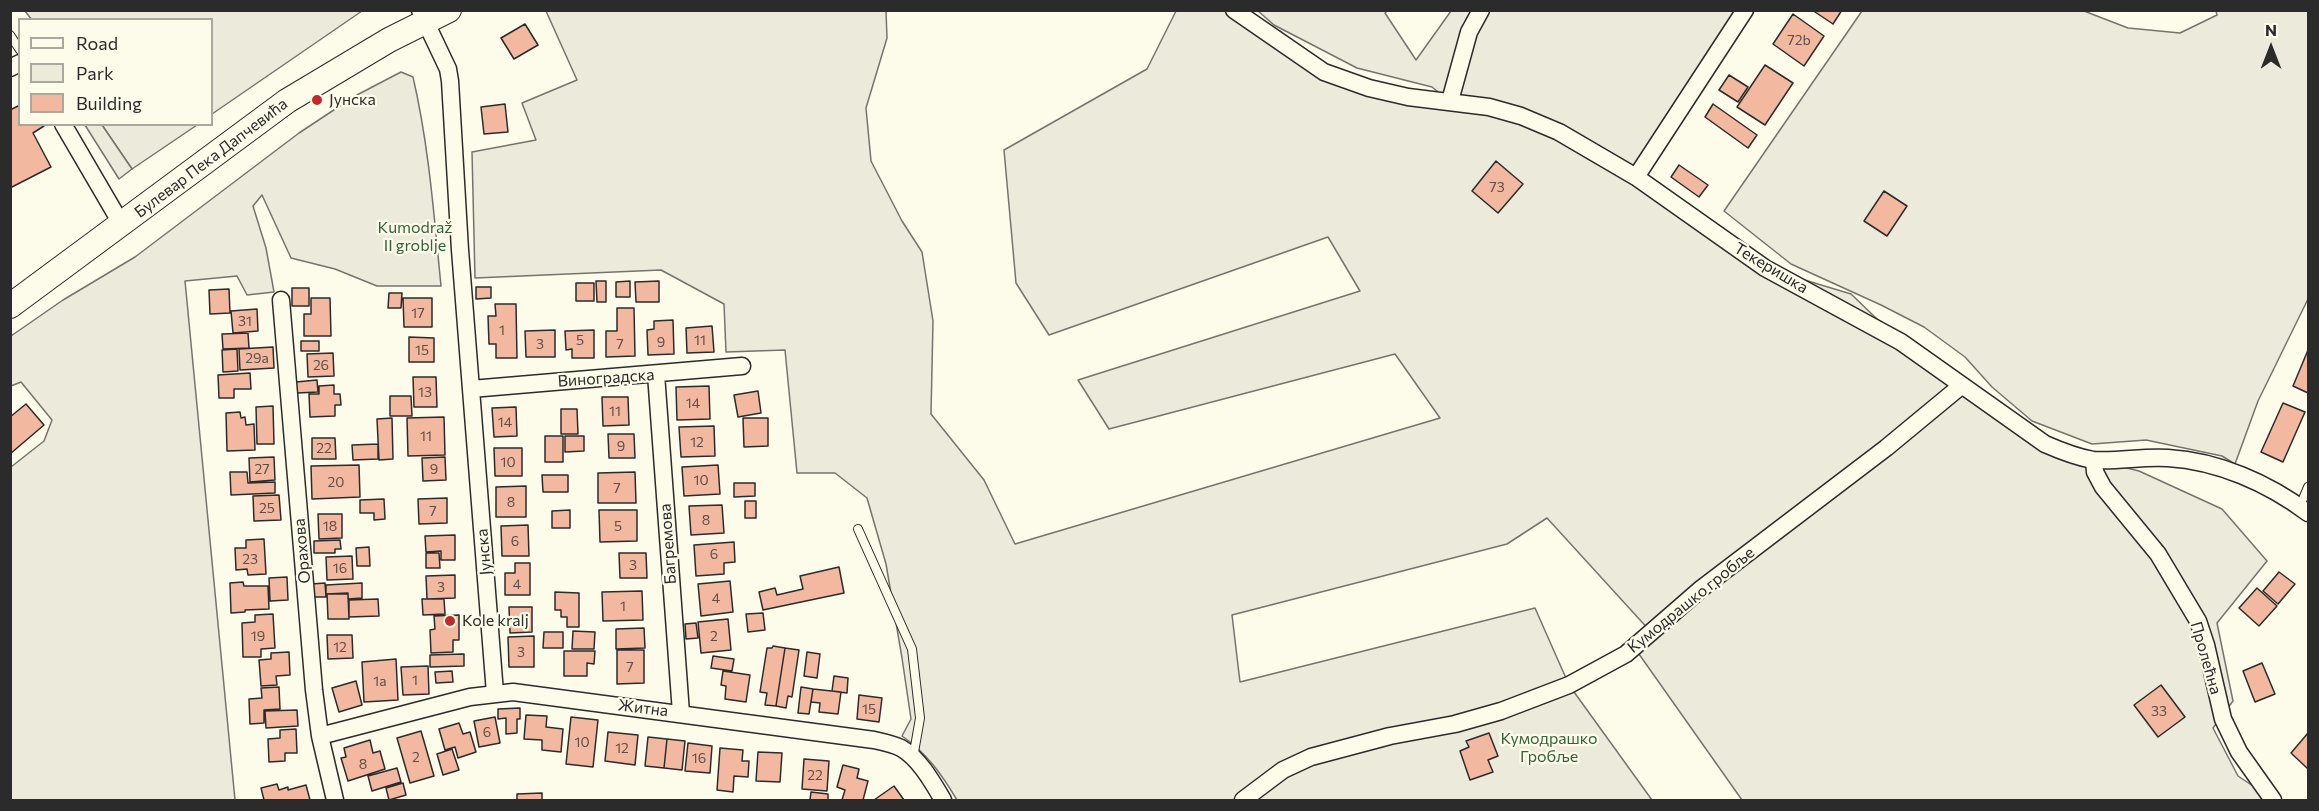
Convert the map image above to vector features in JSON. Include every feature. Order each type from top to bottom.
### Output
[{"type":"street","name":"Булевар Пека Дапчевића","points":[[10,306],[287,101],[423,16],[449,10]]},
{"type":"street","name":"Текеришка","points":[[1234,10],[1324,72],[1369,88],[1408,97],[1489,107],[1521,116],[1559,132],[1636,177],[1765,268],[1900,342],[2045,444],[2072,455],[2094,460],[2166,458],[2202,462],[2257,482],[2304,510]]},
{"type":"street","points":[[1450,101],[1469,32],[1481,10]]},
{"type":"street","points":[[1636,177],[1745,10]]},
{"type":"street","name":"Јунска","points":[[423,16],[448,69],[450,81],[495,693]]},
{"type":"street","name":"Булевар Пека Дапчевића","points":[[64,126],[122,225]]},
{"type":"street","name":"Орахова","points":[[281,300],[314,690],[320,736],[335,801]]},
{"type":"street","name":"Виноградска","points":[[471,389],[742,366]]},
{"type":"street","name":"Багремова","points":[[656,374],[681,713]]},
{"type":"street","name":"Кумодрашко гробље","points":[[1244,801],[1283,770],[1311,757],[1390,736],[1455,724],[1501,711],[1569,685],[1626,654],[1702,588],[1886,448],[1961,386]]},
{"type":"street","name":"Пролећна","points":[[2094,460],[2095,472],[2103,487],[2158,554],[2198,621],[2206,645],[2223,719],[2239,752],[2273,801]]},
{"type":"street","name":"Житна","points":[[320,736],[449,702],[513,692],[681,713],[874,740],[894,745],[913,758],[943,801]]},
{"type":"lane","points":[[2304,510],[2308,487]]},
{"type":"lane","points":[[858,529],[912,649],[920,718],[913,758]]},
{"type":"green space","points":[[25,11],[362,11],[213,113],[213,18],[30,18]]},
{"type":"green space","name":"Кумодрашко Гробље","points":[[546,11],[886,11],[887,38],[866,108],[871,161],[902,221],[922,252],[933,321],[931,414],[984,480],[1015,544],[1440,418],[1395,354],[1109,429],[1078,380],[1360,291],[1328,237],[1049,335],[1016,283],[1004,150],[1147,69],[1176,11],[1234,11],[1324,72],[1448,100],[1432,87],[1357,68],[1274,25],[1258,11],[1387,11],[1385,13],[1416,60],[1451,11],[1745,11],[1636,177],[1765,268],[1851,294],[1901,342],[2045,444],[2094,460],[2139,471],[2222,509],[2267,561],[2217,623],[2233,701],[2213,728],[2238,776],[2274,800],[1742,800],[1634,647],[1651,632],[1547,518],[1507,544],[1232,615],[1240,682],[1535,608],[1569,685],[1652,800],[957,800],[933,765],[902,736],[911,719],[886,564],[867,498],[835,473],[797,473],[785,350],[726,352],[724,304],[661,270],[475,278],[472,152],[536,140],[522,103],[577,80]]},
{"type":"green space","points":[[1862,11],[2084,11],[2128,28],[2180,33],[2217,15],[2216,11],[2308,11],[2308,299],[2258,401],[2235,464],[2222,456],[2146,440],[2092,444],[2032,421],[1992,387],[1965,357],[1924,327],[1791,264],[1724,211]]},
{"type":"green space","name":"Kumodraž II groblje","points":[[401,72],[413,77],[419,103],[441,286],[377,286],[335,269],[291,258],[262,195],[253,206],[266,248],[274,292],[247,295],[237,276],[185,281],[235,800],[11,800],[11,467],[44,441],[52,420],[21,382],[11,386],[11,336],[63,300],[135,257],[299,133],[355,96]]},
{"type":"green space","points":[[103,126],[196,126],[132,169]]},
{"type":"shaded area","points":[[86,126],[103,126],[132,169],[119,179]]},
{"type":"building","points":[[1812,10],[1842,10],[1833,24]]},
{"type":"building","points":[[1793,14],[1824,36],[1804,66],[1773,44]]},
{"type":"building","points":[[525,24],[538,45],[514,59],[501,38]]},
{"type":"building","points":[[1765,65],[1793,83],[1765,125],[1737,107]]},
{"type":"building","points":[[1729,75],[1748,87],[1738,102],[1719,90]]},
{"type":"building","points":[[505,104],[508,132],[484,134],[481,107]]},
{"type":"building","points":[[1713,104],[1757,135],[1748,148],[1705,117]]},
{"type":"building","points":[[18,106],[18,126],[44,126],[33,133],[51,167],[10,188],[10,110]]},
{"type":"building","points":[[1496,161],[1523,184],[1498,213],[1472,191]]},
{"type":"building","points":[[1679,165],[1708,185],[1699,197],[1671,177]]},
{"type":"building","points":[[1884,191],[1907,206],[1887,236],[1864,221]]},
{"type":"building","points":[[596,281],[606,281],[606,302],[597,302]]},
{"type":"building","points":[[630,281],[630,297],[616,297],[616,282]]},
{"type":"building","points":[[659,281],[659,302],[636,302],[635,282]]},
{"type":"building","points":[[576,283],[594,283],[594,301],[576,301]]},
{"type":"building","points":[[476,287],[491,287],[491,298],[476,299]]},
{"type":"building","points":[[292,288],[309,288],[309,306],[292,306]]},
{"type":"building","points":[[229,289],[230,313],[210,314],[209,290]]},
{"type":"building","points":[[389,293],[402,293],[401,308],[388,308]]},
{"type":"building","points":[[311,298],[330,298],[331,336],[304,336],[304,314],[311,314]]},
{"type":"building","points":[[403,298],[432,298],[432,327],[404,327]]},
{"type":"building","points":[[495,304],[516,304],[517,358],[496,358],[496,344],[489,344],[488,316],[496,316]]},
{"type":"building","points":[[617,308],[634,308],[635,356],[606,357],[606,331],[617,331]]},
{"type":"building","points":[[257,309],[258,331],[233,333],[231,311]]},
{"type":"building","points":[[673,320],[674,354],[648,355],[647,330],[654,329],[654,321]]},
{"type":"building","points":[[712,326],[714,352],[687,353],[686,328]]},
{"type":"building","points":[[555,330],[555,357],[526,357],[525,331]]},
{"type":"building","points":[[594,330],[594,358],[572,358],[572,349],[566,350],[565,331]]},
{"type":"building","points":[[248,333],[249,348],[223,349],[222,334]]},
{"type":"building","points":[[409,337],[434,338],[434,362],[409,362]]},
{"type":"building","points":[[301,341],[319,341],[319,351],[301,351]]},
{"type":"building","points":[[273,347],[274,368],[240,370],[239,349]]},
{"type":"building","points":[[237,349],[238,371],[223,372],[222,350]]},
{"type":"building","points":[[2308,350],[2308,393],[2293,386]]},
{"type":"building","points":[[333,353],[334,376],[308,377],[307,354]]},
{"type":"building","points":[[250,373],[251,389],[234,389],[234,398],[219,398],[218,375]]},
{"type":"building","points":[[413,377],[436,377],[437,407],[414,407]]},
{"type":"building","points":[[317,380],[318,392],[297,393],[296,382]]},
{"type":"building","points":[[334,385],[334,394],[340,394],[341,405],[335,405],[335,416],[310,417],[309,394],[319,394],[319,386]]},
{"type":"building","points":[[709,386],[710,419],[677,420],[676,387]]},
{"type":"building","points":[[758,391],[761,413],[738,417],[734,395]]},
{"type":"building","points":[[390,396],[411,396],[412,416],[390,416]]},
{"type":"building","points":[[602,397],[628,397],[629,425],[603,426]]},
{"type":"building","points":[[2283,403],[2305,412],[2283,462],[2261,452]]},
{"type":"building","points":[[26,404],[44,425],[10,454],[10,417]]},
{"type":"building","points":[[273,406],[274,444],[257,444],[256,407]]},
{"type":"building","points":[[516,407],[517,436],[494,437],[492,408]]},
{"type":"building","points":[[561,409],[577,409],[578,434],[561,434]]},
{"type":"building","points":[[240,412],[241,418],[245,417],[246,425],[254,424],[255,450],[227,451],[226,413]]},
{"type":"building","points":[[444,417],[445,455],[408,456],[407,418]]},
{"type":"building","points":[[392,418],[393,459],[379,460],[377,419]]},
{"type":"building","points":[[743,418],[768,418],[768,446],[744,447]]},
{"type":"building","points":[[714,426],[715,456],[681,457],[679,427]]},
{"type":"building","points":[[608,434],[634,434],[635,458],[609,458]]},
{"type":"building","points":[[545,436],[563,436],[563,462],[545,462]]},
{"type":"building","points":[[565,436],[584,436],[584,451],[565,452]]},
{"type":"building","points":[[312,438],[335,438],[336,459],[312,459]]},
{"type":"building","points":[[378,444],[378,459],[353,460],[352,445]]},
{"type":"building","points":[[494,448],[522,448],[522,476],[495,476]]},
{"type":"building","points":[[274,457],[275,480],[250,482],[249,458]]},
{"type":"building","points":[[445,457],[446,480],[423,481],[422,458]]},
{"type":"building","points":[[359,465],[360,497],[312,499],[311,466]]},
{"type":"building","points":[[718,465],[720,494],[684,496],[682,467]]},
{"type":"building","points":[[230,472],[247,472],[248,483],[275,482],[275,493],[231,495]]},
{"type":"building","points":[[635,472],[636,503],[598,503],[598,473]]},
{"type":"building","points":[[542,475],[568,475],[568,492],[543,492]]},
{"type":"building","points":[[734,483],[755,483],[755,496],[734,497]]},
{"type":"building","points":[[526,486],[526,517],[496,517],[496,487]]},
{"type":"building","points":[[279,495],[281,520],[254,521],[253,496]]},
{"type":"building","points":[[447,498],[447,523],[419,524],[418,499]]},
{"type":"building","points":[[384,499],[385,519],[374,520],[374,513],[360,513],[360,500]]},
{"type":"building","points":[[745,501],[756,501],[756,518],[745,518]]},
{"type":"building","points":[[722,505],[724,533],[691,535],[689,506]]},
{"type":"building","points":[[570,510],[570,528],[552,528],[552,511]]},
{"type":"building","points":[[599,510],[637,510],[637,541],[600,542]]},
{"type":"building","points":[[318,514],[342,514],[342,538],[319,539]]},
{"type":"building","points":[[528,525],[529,556],[502,556],[501,526]]},
{"type":"building","points":[[455,535],[455,560],[441,560],[441,551],[426,552],[425,536]]},
{"type":"building","points":[[264,539],[266,574],[248,575],[247,569],[236,570],[235,548],[246,548],[246,540]]},
{"type":"building","points":[[340,540],[341,549],[335,549],[335,553],[314,553],[314,541]]},
{"type":"building","points":[[734,542],[735,562],[724,563],[724,574],[696,576],[694,545]]},
{"type":"building","points":[[369,547],[370,566],[357,566],[356,548]]},
{"type":"building","points":[[426,553],[439,553],[440,568],[426,568]]},
{"type":"building","points":[[619,553],[646,553],[647,578],[620,578]]},
{"type":"building","points":[[352,556],[353,579],[327,580],[326,557]]},
{"type":"building","points":[[515,563],[530,563],[530,595],[505,595],[505,573],[515,573]]},
{"type":"building","points":[[839,567],[844,593],[763,610],[759,592],[775,588],[777,595],[803,589],[800,576]]},
{"type":"building","points":[[2279,572],[2295,584],[2278,604],[2263,591]]},
{"type":"building","points":[[455,575],[455,598],[427,599],[426,576]]},
{"type":"building","points":[[287,577],[288,600],[270,601],[269,578]]},
{"type":"building","points":[[730,581],[733,612],[701,616],[698,584]]},
{"type":"building","points":[[243,582],[244,586],[268,586],[269,609],[231,613],[230,583]]},
{"type":"building","points":[[325,583],[326,597],[312,597],[311,584]]},
{"type":"building","points":[[362,583],[362,598],[348,599],[348,593],[326,594],[326,585]]},
{"type":"building","points":[[2257,588],[2277,606],[2259,626],[2239,608]]},
{"type":"building","points":[[642,591],[643,620],[603,621],[602,592]]},
{"type":"building","points":[[555,592],[579,593],[579,627],[567,627],[567,617],[561,617],[561,610],[555,610]]},
{"type":"building","points":[[327,594],[348,594],[349,619],[328,619]]},
{"type":"building","points":[[378,599],[379,616],[349,617],[349,600]]},
{"type":"building","points":[[422,599],[444,599],[445,614],[423,615]]},
{"type":"building","points":[[509,607],[532,607],[532,632],[510,633]]},
{"type":"building","points":[[763,613],[765,630],[748,632],[746,614]]},
{"type":"building","points":[[273,614],[275,648],[261,649],[261,657],[243,657],[242,623],[255,622],[255,615]]},
{"type":"building","points":[[459,615],[459,640],[453,640],[453,652],[431,653],[430,630],[435,629],[434,616]]},
{"type":"building","points":[[728,619],[731,650],[701,653],[698,622]]},
{"type":"building","points":[[696,623],[698,638],[686,639],[685,624]]},
{"type":"building","points":[[644,628],[645,648],[616,649],[616,629]]},
{"type":"building","points":[[573,631],[595,632],[594,649],[572,649]]},
{"type":"building","points":[[544,632],[563,632],[563,648],[543,648]]},
{"type":"building","points":[[327,635],[352,635],[353,658],[328,659]]},
{"type":"building","points":[[534,636],[534,667],[509,667],[508,637]]},
{"type":"building","points":[[773,646],[785,648],[776,706],[765,705],[767,693],[760,692],[767,648]]},
{"type":"building","points":[[785,648],[799,650],[792,697],[788,696],[786,708],[776,706]]},
{"type":"building","points":[[617,650],[644,650],[644,683],[617,684]]},
{"type":"building","points":[[564,651],[595,651],[594,664],[587,663],[587,676],[564,676]]},
{"type":"building","points":[[289,652],[290,675],[276,676],[277,685],[261,686],[259,660],[271,659],[271,653]]},
{"type":"building","points":[[807,652],[820,654],[817,678],[804,676]]},
{"type":"building","points":[[464,654],[464,666],[430,667],[430,655]]},
{"type":"building","points":[[713,656],[734,659],[732,671],[711,668]]},
{"type":"building","points":[[396,659],[398,700],[364,702],[362,662]]},
{"type":"building","points":[[2262,663],[2275,694],[2255,702],[2243,671]]},
{"type":"building","points":[[428,666],[429,694],[403,695],[401,667]]},
{"type":"building","points":[[452,671],[453,682],[436,683],[435,672]]},
{"type":"building","points":[[723,671],[750,675],[746,702],[725,699],[726,686],[721,685]]},
{"type":"building","points":[[834,676],[848,678],[847,693],[832,691]]},
{"type":"building","points":[[356,681],[362,705],[339,712],[332,688]]},
{"type":"building","points":[[2161,685],[2185,717],[2158,737],[2134,705]]},
{"type":"building","points":[[279,687],[280,709],[264,710],[264,723],[250,724],[249,699],[262,698],[261,688]]},
{"type":"building","points":[[801,687],[813,689],[809,714],[798,713]]},
{"type":"building","points":[[813,689],[841,692],[838,714],[819,712],[820,703],[811,702]]},
{"type":"building","points":[[859,695],[882,698],[879,722],[857,719]]},
{"type":"building","points":[[520,708],[517,733],[506,734],[506,718],[498,719],[498,709]]},
{"type":"building","points":[[297,710],[298,726],[266,728],[265,711]]},
{"type":"building","points":[[526,715],[547,716],[546,727],[563,729],[561,752],[542,750],[542,740],[524,739]]},
{"type":"building","points":[[495,717],[500,743],[479,747],[474,721]]},
{"type":"building","points":[[571,717],[598,720],[593,767],[566,764]]},
{"type":"building","points":[[459,723],[463,734],[470,732],[476,752],[458,758],[455,747],[445,750],[439,729]]},
{"type":"building","points":[[296,729],[297,753],[285,753],[285,761],[269,762],[268,739],[280,738],[280,730]]},
{"type":"building","points":[[421,731],[434,776],[410,783],[397,738]]},
{"type":"building","points":[[608,732],[638,735],[635,765],[605,761]]},
{"type":"building","points":[[1489,733],[1498,756],[1488,760],[1493,772],[1470,780],[1460,751],[1469,747],[1466,741]]},
{"type":"building","points":[[2308,733],[2308,769],[2291,753]]},
{"type":"building","points":[[648,737],[667,739],[664,768],[645,766]]},
{"type":"building","points":[[667,739],[685,741],[682,770],[664,768]]},
{"type":"building","points":[[370,740],[373,753],[380,751],[385,769],[348,781],[341,758],[346,757],[344,748]]},
{"type":"building","points":[[688,743],[712,746],[710,773],[685,771]]},
{"type":"building","points":[[720,748],[743,750],[742,761],[749,761],[748,777],[734,776],[733,792],[717,790]]},
{"type":"building","points":[[452,749],[459,770],[443,775],[437,754]]},
{"type":"building","points":[[758,752],[782,753],[780,782],[756,781]]},
{"type":"building","points":[[804,759],[829,761],[827,791],[802,789]]},
{"type":"building","points":[[843,765],[859,769],[857,778],[868,781],[863,800],[842,800],[845,790],[837,787]]},
{"type":"building","points":[[397,768],[401,782],[372,791],[368,776]]},
{"type":"building","points":[[403,783],[406,795],[389,800],[386,788]]},
{"type":"building","points":[[277,784],[279,790],[306,785],[310,800],[264,800],[261,788]]},
{"type":"building","points":[[894,786],[904,800],[874,800]]},
{"type":"building","points":[[811,792],[828,794],[828,800],[810,800]]},
{"type":"building","points":[[542,793],[542,800],[517,800],[517,794]]},
{"type":"place","name":"Јунска","points":[[317,100]]},
{"type":"place","name":"Kole kralj","points":[[450,621]]}]
